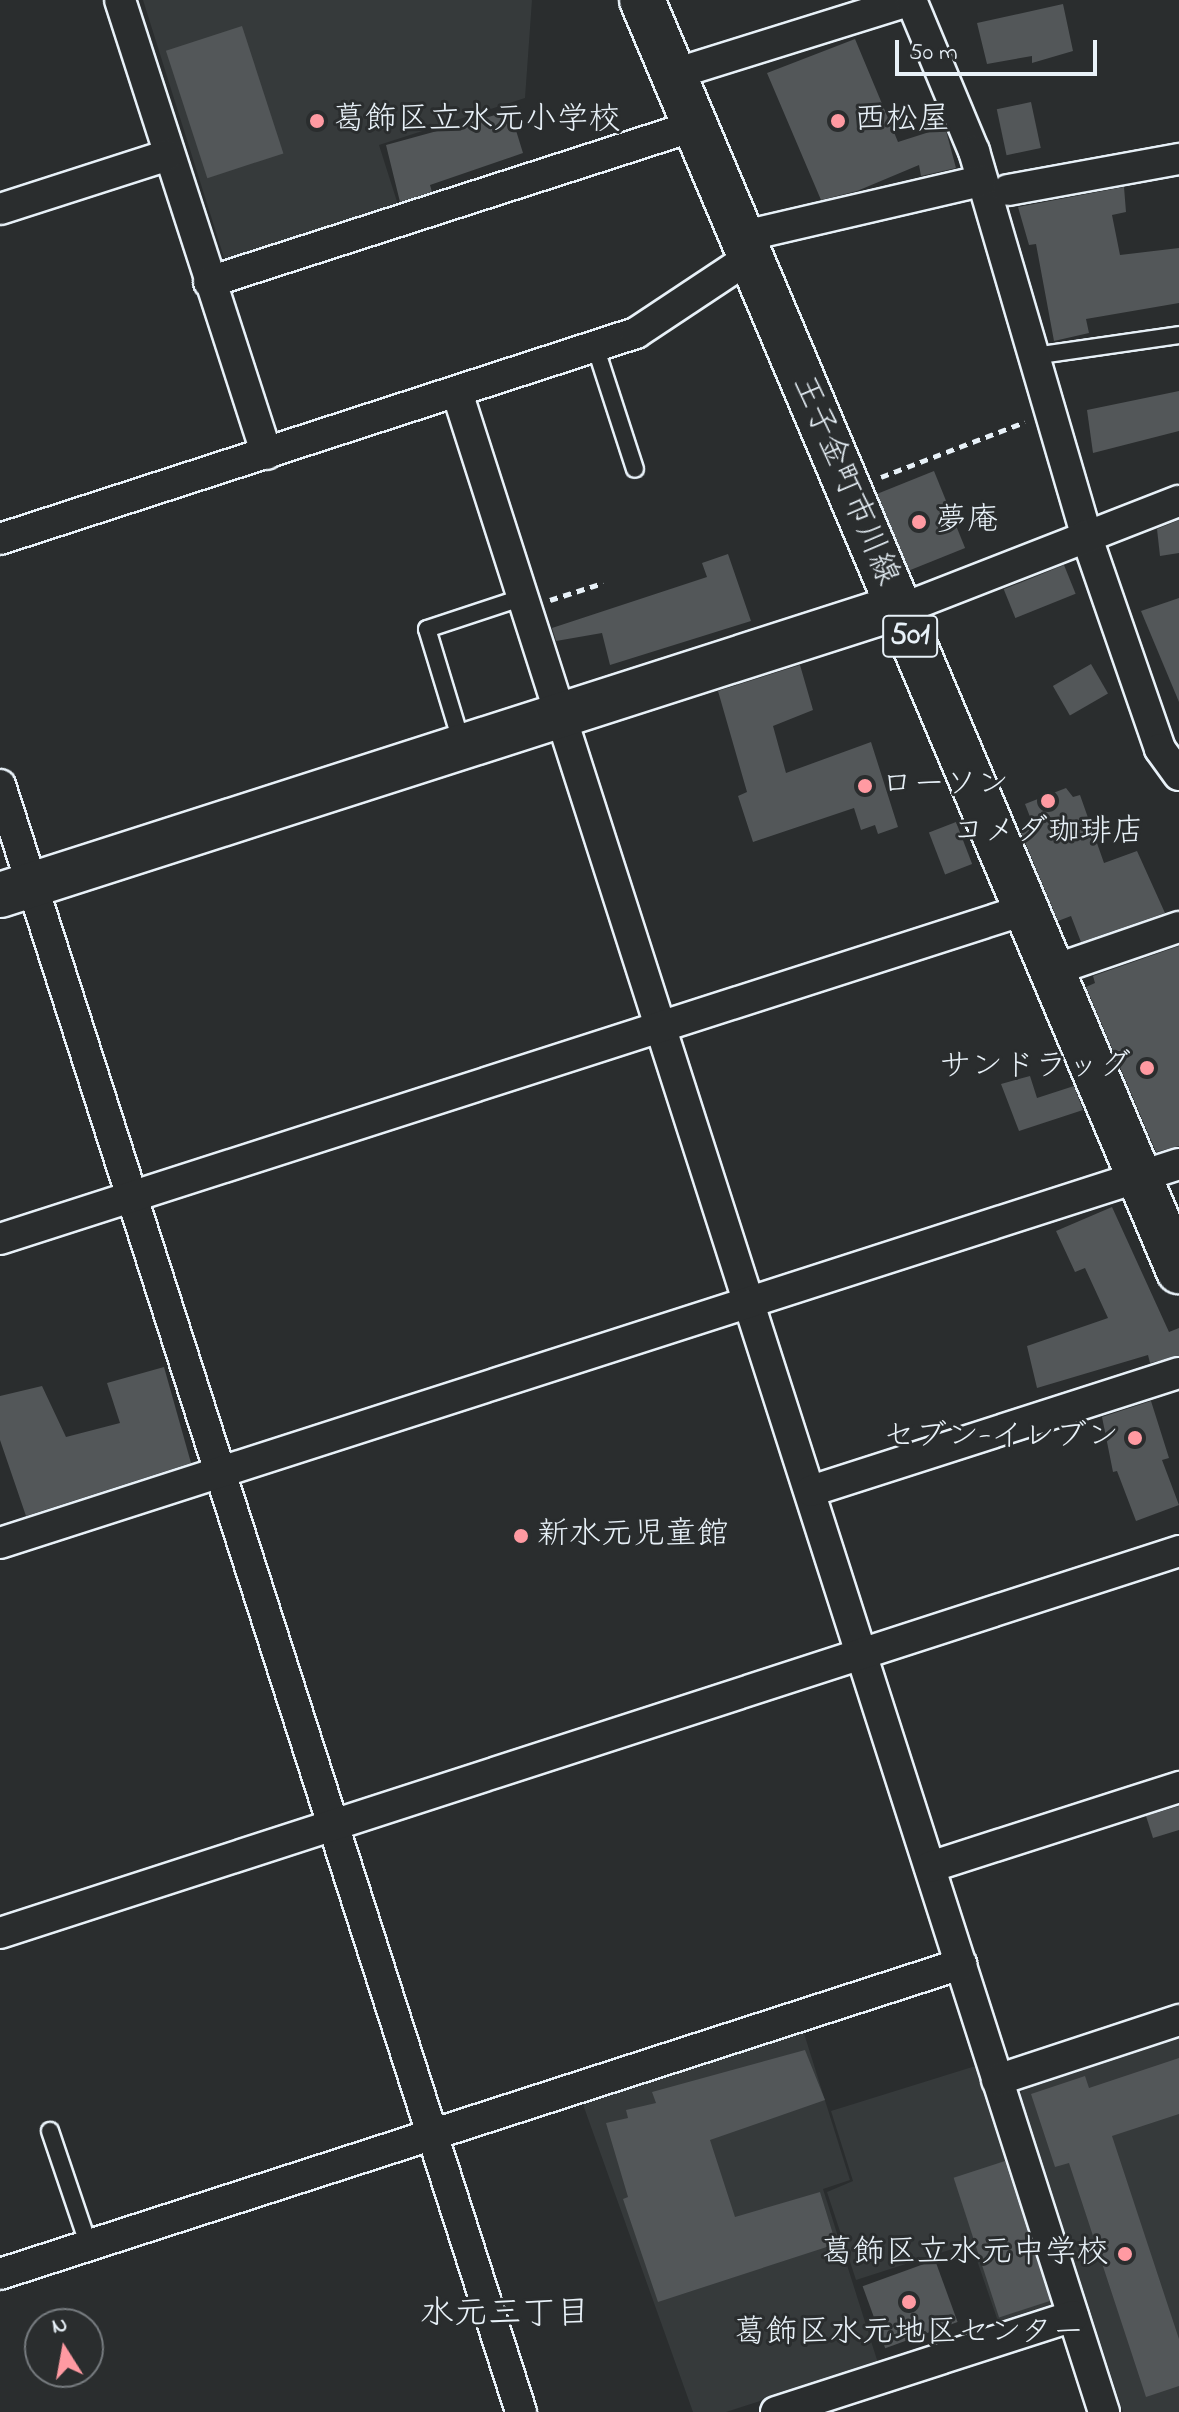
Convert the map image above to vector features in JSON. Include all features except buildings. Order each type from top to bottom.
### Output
[{"type":"main road","name":"王子金町市川線","points":[[642,0],[1024,910],[1051,971],[1159,1172],[1179,1271]]},
{"type":"main road","points":[[16,890],[898,609]]},
{"type":"street","points":[[120,0],[267,454]]},
{"type":"street","points":[[674,74],[911,0],[995,186],[1034,356],[1086,535],[1160,749],[1179,775]]},
{"type":"street","points":[[209,282],[694,126]]},
{"type":"street","points":[[0,209],[168,155]]},
{"type":"street","points":[[0,539],[636,333],[745,248],[995,186],[1179,159]]},
{"type":"street","points":[[457,392],[533,600],[560,715],[1104,2412]]},
{"type":"street","points":[[898,609],[1179,501]]},
{"type":"street","points":[[0,785],[16,890],[133,1196],[521,2412]]},
{"type":"street","points":[[0,1239],[1024,910]]},
{"type":"street","points":[[1051,971],[1179,927]]},
{"type":"street","points":[[0,1543],[1159,1172]]},
{"type":"street","points":[[811,1491],[1179,1373]]},
{"type":"street","points":[[0,1933],[1179,1551]]},
{"type":"street","points":[[930,1867],[1179,1787]]},
{"type":"street","points":[[0,2274],[961,1964]]},
{"type":"street","points":[[997,2080],[1179,2020]]},
{"type":"street","points":[[776,2412],[1073,2316]]},
{"type":"lane","points":[[1034,356],[1179,335]]},
{"type":"lane","points":[[595,346],[635,469]]},
{"type":"lane","points":[[463,747],[427,629],[533,600]]},
{"type":"lane","points":[[50,2131],[89,2246]]},
{"type":"path","points":[[846,485],[865,483],[1049,412]]},
{"type":"path","points":[[533,600],[603,583]]},
{"type":"shaded area","name":"葛飾区立水元小学校","points":[[143,0],[532,0],[525,98],[379,145],[399,208],[226,264]]},
{"type":"shaded area","points":[[802,2027],[850,2180],[823,2189],[878,2363],[726,2412],[693,2412],[580,2096]]},
{"type":"shaded area","name":"葛飾区立水元中学校","points":[[1179,2031],[1179,2412],[1123,2412],[1020,2095],[1027,2081]]},
{"type":"shaded area","points":[[982,2064],[1064,2310],[1001,2330],[971,2243],[856,2280],[827,2192],[853,2181],[831,2111]]},
{"type":"place","name":"葛飾区立水元小学校","points":[[317,121]]},
{"type":"place","name":"西松屋","points":[[838,121]]},
{"type":"place","name":"夢庵","points":[[919,522]]},
{"type":"place","name":"ローソン","points":[[865,786]]},
{"type":"place","name":"コメダ珈琲店","points":[[1048,801]]},
{"type":"place","name":"サンドラッグ","points":[[1147,1068]]},
{"type":"place","name":"セブン-イレブン","points":[[1135,1438]]},
{"type":"place","name":"新水元児童館","points":[[521,1536]]},
{"type":"place","name":"葛飾区立水元中学校","points":[[1125,2254]]},
{"type":"place","name":"葛飾区水元地区センター","points":[[909,2302]]},
{"type":"district","name":"水元三丁目","points":[[505,2316]]}]
